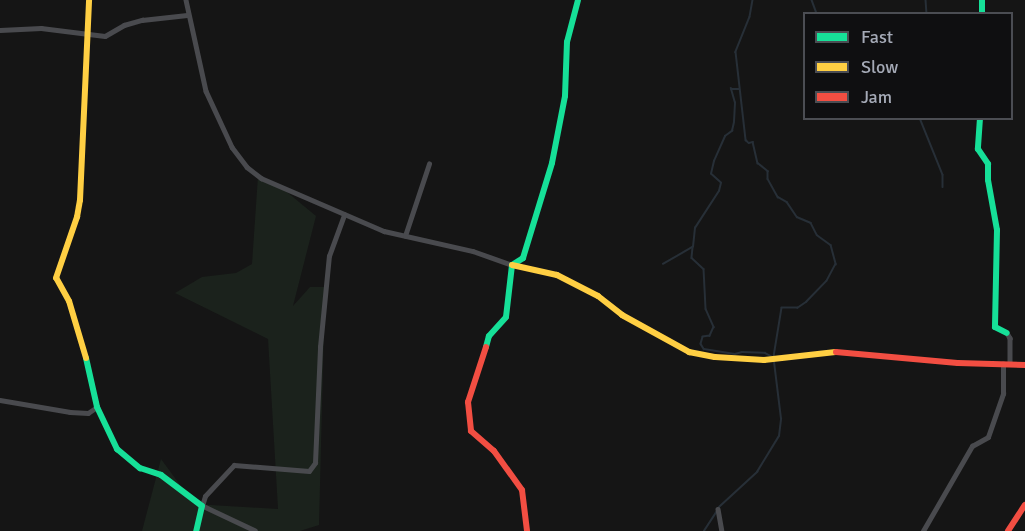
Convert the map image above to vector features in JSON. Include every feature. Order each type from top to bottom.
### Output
[{"type":"street","points":[[89,0],[80,200],[77,218],[56,278],[69,301],[83,346],[96,407],[117,449],[129,460],[140,468],[161,475],[202,506],[255,531]]},
{"type":"street","points":[[186,0],[187,15],[206,92],[232,147],[247,167],[261,178],[344,215],[405,236],[473,251],[512,265],[557,275],[598,296],[622,315],[690,352],[715,357],[764,360],[840,352],[958,363],[1025,365]]},
{"type":"street","points":[[512,265],[523,258],[557,142],[565,96],[567,42],[578,0]]},
{"type":"street","points":[[0,30],[41,28],[105,36],[124,25],[142,20],[187,15]]},
{"type":"street","points":[[923,531],[972,446],[988,437],[1003,394],[1010,338],[1007,333],[995,327],[997,230],[988,180],[988,164],[978,150],[980,120]]},
{"type":"street","points":[[405,236],[429,164]]},
{"type":"street","points":[[196,531],[205,496],[234,465],[309,471],[315,463],[320,347],[329,256],[344,215]]},
{"type":"street","points":[[512,265],[506,316],[489,336],[470,394],[467,418],[471,431],[494,451],[522,490],[526,531]]},
{"type":"street","points":[[0,400],[70,412],[88,413],[96,407]]},
{"type":"street","points":[[1008,531],[1025,505]]},
{"type":"street","points":[[718,509],[722,531]]},
{"type":"shaded area","points":[[258,176],[276,183],[316,216],[293,306],[310,287],[325,287],[319,525],[300,531],[142,531],[161,459],[194,504],[278,509],[268,339],[175,293],[202,277],[236,273],[252,264]]},
{"type":"waterway","points":[[753,0],[750,17],[736,52],[746,140],[749,143],[753,142],[758,163],[768,171],[768,179],[778,197],[787,202],[797,217],[811,223],[817,235],[831,245],[836,264],[827,281],[807,302],[798,308],[782,308],[774,357]]},
{"type":"waterway","points":[[812,0],[816,12]]},
{"type":"waterway","points":[[926,0],[927,12]]},
{"type":"waterway","points":[[663,264],[693,247],[695,228],[719,191],[721,183],[711,174],[725,136],[732,131],[735,103],[731,89],[739,89]]},
{"type":"waterway","points":[[921,120],[943,175],[943,187]]},
{"type":"waterway","points":[[693,248],[692,258],[704,269],[706,309],[714,327],[710,336],[703,337],[701,344],[704,349],[735,354],[765,353],[771,356]]},
{"type":"waterway","points":[[719,507],[757,472],[779,436],[781,419],[774,362]]},
{"type":"waterway","points":[[704,531],[717,511]]},
{"type":"traffic: fast","points":[[486,347],[489,336],[506,317],[512,265],[523,258],[552,163],[565,96],[567,42],[578,0]]},
{"type":"traffic: fast","points":[[982,0],[982,12]]},
{"type":"traffic: fast","points":[[980,120],[978,149],[988,164],[988,180],[997,230],[995,327],[1007,333]]},
{"type":"traffic: fast","points":[[86,358],[97,407],[117,449],[140,468],[161,475],[202,506],[196,531]]},
{"type":"traffic: slow","points":[[86,358],[69,301],[56,278],[77,217],[80,200],[89,0]]},
{"type":"traffic: slow","points":[[512,265],[557,275],[598,296],[622,315],[689,352],[715,357],[764,360],[836,352]]},
{"type":"traffic: jam","points":[[486,347],[468,402],[471,431],[494,451],[522,490],[527,531]]},
{"type":"traffic: jam","points":[[836,352],[958,363],[1025,365]]},
{"type":"traffic: jam","points":[[1008,531],[1025,505]]}]
